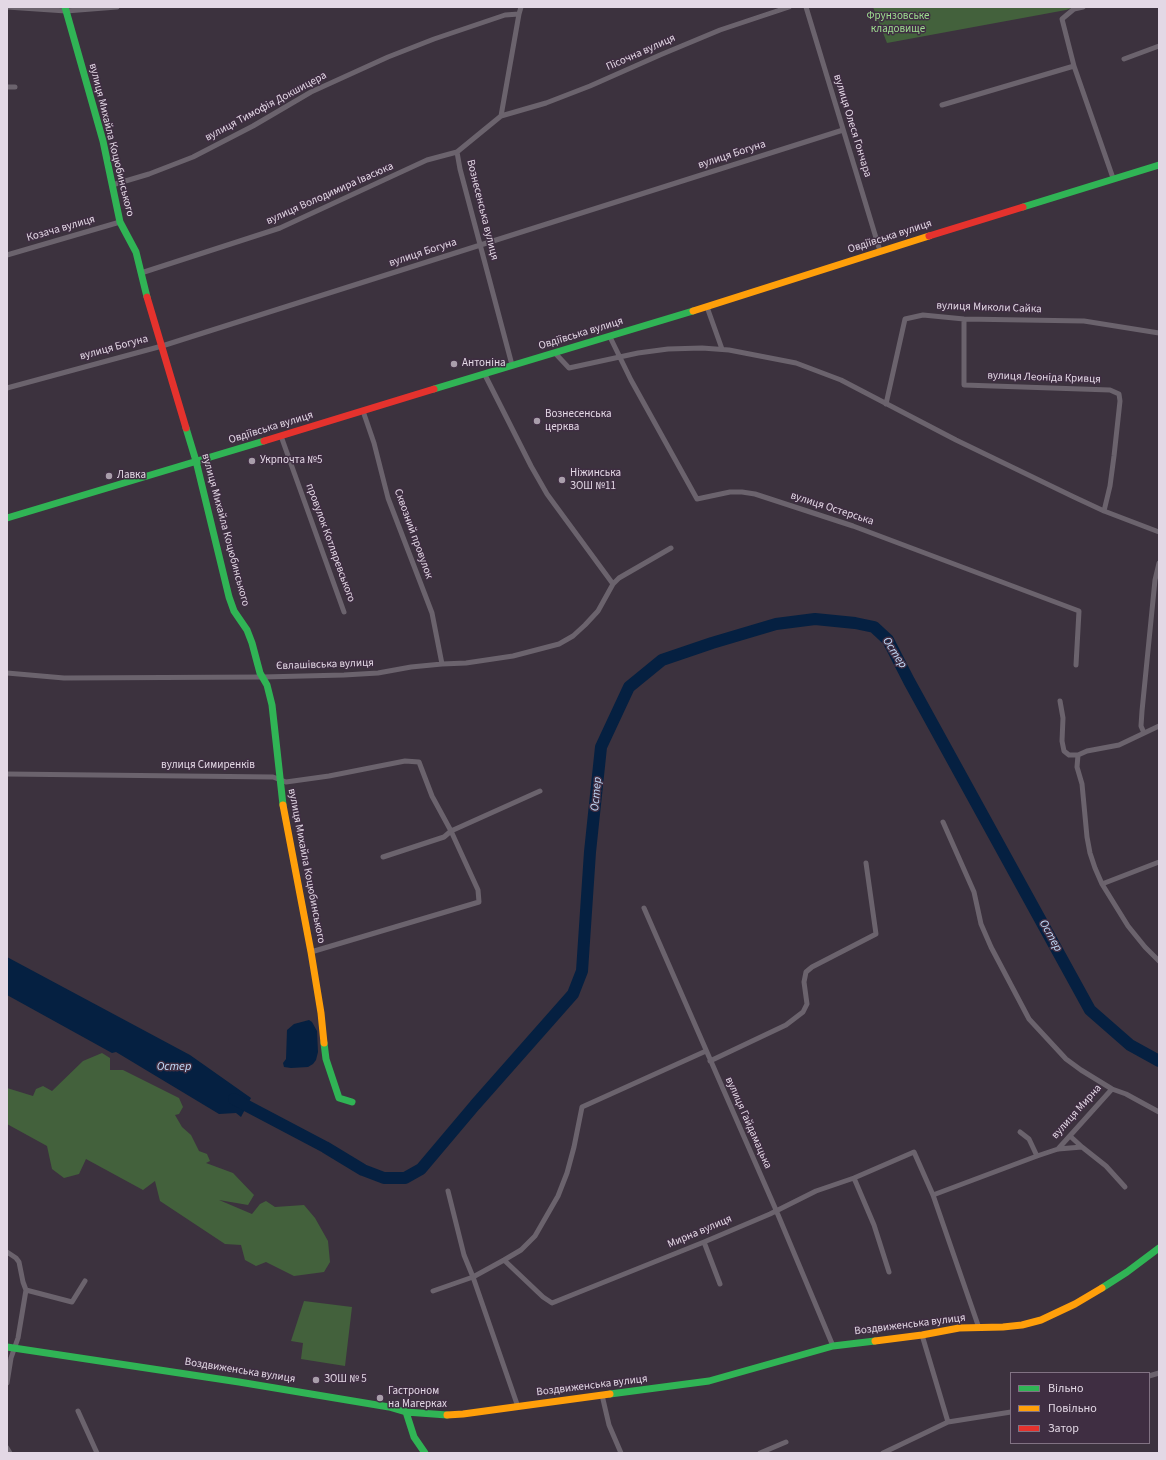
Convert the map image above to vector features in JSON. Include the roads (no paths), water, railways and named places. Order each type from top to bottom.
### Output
[{"type":"street","points":[[7,7],[66,9],[117,7]]},
{"type":"street","points":[[501,116],[521,7]]},
{"type":"street","name":"Пісочна вулиця","points":[[501,116],[546,103],[590,86],[713,33],[789,7]]},
{"type":"street","name":"вулиця Олеся Гончара","points":[[806,7],[880,251]]},
{"type":"street","points":[[1083,7],[1074,10],[1062,19],[1074,66],[1113,178]]},
{"type":"street","name":"вулиця Михайла Коцюбинського","points":[[66,9],[103,142],[120,222],[136,252],[196,461],[229,597],[234,611],[247,630],[263,678],[267,685],[272,705],[283,810],[311,952],[321,1013],[326,1059],[339,1098],[352,1102]]},
{"type":"street","name":"вулиця Тимофія Докшицера","points":[[112,185],[149,174],[193,157],[252,126],[311,92],[388,58],[434,39],[505,15],[519,14]]},
{"type":"street","points":[[1124,59],[1159,46]]},
{"type":"street","points":[[942,106],[1074,66]]},
{"type":"street","points":[[7,87],[15,87]]},
{"type":"street","name":"Вознесенська вулиця","points":[[501,116],[457,152],[512,365]]},
{"type":"street","name":"вулиця Богуна","points":[[7,388],[162,346],[843,130]]},
{"type":"street","name":"вулиця Володимира Івасюка","points":[[141,273],[280,228],[427,160],[457,152]]},
{"type":"street","name":"Овдіївська вулиця","points":[[7,518],[707,307],[880,251],[1159,165]]},
{"type":"street","name":"Козача вулиця","points":[[7,255],[120,222]]},
{"type":"street","points":[[707,307],[722,350]]},
{"type":"street","name":"вулиця Миколи Сайка","points":[[886,404],[905,319],[923,315],[964,319],[1084,321],[1159,332]]},
{"type":"street","name":"вулиця Леоніда Кривця","points":[[964,319],[964,385],[1110,390],[1119,394],[1120,401],[1114,456],[1110,486],[1104,511]]},
{"type":"street","name":"вулиця Остерська","points":[[610,336],[619,356],[697,499],[736,492],[755,494],[853,526],[1079,611],[1076,665]]},
{"type":"street","points":[[555,353],[569,368],[619,356],[668,349],[702,348],[763,356],[796,363],[841,380],[963,443],[1104,511],[1159,532]]},
{"type":"street","points":[[485,375],[531,466],[547,494],[613,584]]},
{"type":"street","name":"Сквозний провулок","points":[[363,411],[374,443],[388,498],[432,613],[442,664]]},
{"type":"street","name":"провулок Котляревського","points":[[281,436],[344,612]]},
{"type":"street","name":"Євлашівська вулиця","points":[[7,673],[64,678],[263,678],[378,673],[513,656],[559,644],[573,636],[598,611],[613,584],[619,578],[671,548]]},
{"type":"street","points":[[1144,733],[1141,726],[1142,711],[1155,580],[1159,563]]},
{"type":"street","points":[[1060,702],[1063,718],[1062,741],[1064,751],[1069,755],[1078,755],[1087,751],[1119,746],[1159,726]]},
{"type":"street","points":[[1078,755],[1077,767],[1082,784],[1087,837],[1090,852],[1102,884],[1128,926],[1159,961]]},
{"type":"street","name":"вулиця Симиренків","points":[[7,774],[274,777],[286,782],[299,781],[405,760],[419,762],[432,796],[451,831]]},
{"type":"street","points":[[383,857],[444,838],[451,831],[540,791]]},
{"type":"street","points":[[943,822],[971,885],[981,924],[991,947],[1029,1019],[1066,1059],[1112,1089],[1126,1094],[1159,1112]]},
{"type":"street","points":[[311,952],[479,902],[478,890],[451,831]]},
{"type":"street","points":[[1102,884],[1159,862]]},
{"type":"street","points":[[710,1061],[786,1025],[803,1012],[808,1004],[804,982],[806,972],[812,967],[876,934],[866,864]]},
{"type":"street","name":"вулиця Гайдамацька","points":[[644,908],[776,1210],[833,1346]]},
{"type":"street","points":[[433,1291],[473,1277],[521,1250],[535,1236],[548,1216],[567,1173],[582,1107],[706,1051]]},
{"type":"street","name":"вулиця Мирна","points":[[1058,1149],[1112,1089]]},
{"type":"street","points":[[1020,1132],[1029,1139],[1037,1156]]},
{"type":"street","points":[[1070,1136],[1106,1166],[1125,1187]]},
{"type":"street","points":[[979,1328],[933,1196],[1058,1149],[1082,1147]]},
{"type":"street","name":"Мирна вулиця","points":[[504,1260],[543,1297],[552,1303],[704,1242],[816,1192],[854,1178],[914,1152],[933,1196]]},
{"type":"street","points":[[854,1178],[874,1225],[889,1272]]},
{"type":"street","points":[[448,1191],[464,1255],[518,1407]]},
{"type":"street","points":[[704,1242],[720,1284]]},
{"type":"street","name":"Воздвиженська вулиця","points":[[7,1347],[239,1382],[382,1406],[406,1412],[448,1415],[463,1414],[709,1381],[833,1346],[922,1335],[959,1328],[1016,1326],[1041,1320],[1075,1304],[1105,1286],[1159,1248]]},
{"type":"street","points":[[7,1252],[19,1262],[26,1290],[18,1338],[11,1358],[7,1383]]},
{"type":"street","points":[[26,1290],[72,1302],[85,1281]]},
{"type":"street","points":[[922,1335],[948,1422]]},
{"type":"street","points":[[602,1395],[609,1425],[621,1453]]},
{"type":"street","points":[[78,1411],[97,1453]]},
{"type":"street","points":[[406,1412],[414,1437],[425,1453]]},
{"type":"street","points":[[883,1453],[948,1422],[1010,1412]]},
{"type":"street","points":[[760,1453],[786,1442]]},
{"type":"street","points":[[7,1448],[10,1453]]},
{"type":"water","name":"Остер","points":[[7,957],[190,1055],[251,1098],[241,1117],[236,1113],[219,1114],[116,1052],[112,1053],[7,995]]},
{"type":"water","points":[[309,1020],[312,1022],[317,1031],[318,1052],[316,1060],[308,1067],[284,1067],[283,1063],[286,1059],[287,1030],[294,1024]]},
{"type":"waterway","name":"Остер","points":[[234,1099],[325,1147],[363,1170],[384,1178],[405,1178],[421,1169],[573,994],[582,971],[590,852],[601,747],[629,687],[662,660],[776,624],[815,619],[855,623],[874,627],[888,640],[909,681],[1090,1010],[1130,1045],[1159,1061]]},
{"type":"place","name":"Антоніна","points":[[454,364]]},
{"type":"place","name":"Вознесенська церква","points":[[537,421]]},
{"type":"place","name":"Укрпочта №5","points":[[252,461]]},
{"type":"place","name":"Лавка","points":[[109,476]]},
{"type":"place","name":"Ніжинська ЗОШ №11","points":[[562,480]]},
{"type":"place","name":"ЗОШ № 5","points":[[316,1380]]},
{"type":"place","name":"Гастроном на Магерках","points":[[380,1398]]},
{"type":"park label","name":"Фрунзовське кладовище","points":[[898,23]]}]
